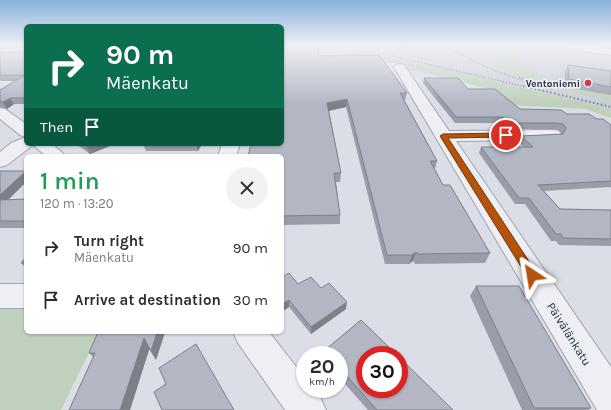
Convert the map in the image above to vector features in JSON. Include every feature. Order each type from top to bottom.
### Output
[{"type":"street","name":"Päivälänkatu","points":[[400,67],[611,399]]},
{"type":"street","points":[[0,112],[24,131],[17,146],[0,161]]},
{"type":"street","points":[[443,136],[553,135]]},
{"type":"street","points":[[44,146],[54,154]]},
{"type":"street","points":[[0,296],[24,296]]},
{"type":"street","points":[[250,334],[307,410]]},
{"type":"shaded area","points":[[428,65],[611,65],[611,101],[591,97],[611,102],[611,109]]},
{"type":"green space","points":[[404,65],[428,65],[611,109],[611,118],[585,109],[512,105],[493,90],[422,72],[407,70]]},
{"type":"green space","points":[[523,65],[552,85],[611,95],[611,102],[557,88],[499,69],[497,66]]},
{"type":"green space","points":[[24,302],[24,334],[98,334],[61,410],[0,410],[0,303]]},
{"type":"building","points":[[0,65],[24,65],[24,75],[0,75]]},
{"type":"building","points":[[284,65],[386,65],[407,93],[400,93],[437,161],[430,161],[443,185],[450,185],[490,253],[418,254],[416,252],[412,255],[387,255],[347,99],[327,103],[341,173],[334,173],[340,215],[284,216],[284,154],[248,154],[250,146],[284,146]]},
{"type":"building","points":[[568,65],[611,71],[611,87],[569,79]]},
{"type":"building","points":[[24,76],[24,98],[10,98],[3,102],[0,101],[0,90]]},
{"type":"building","points":[[424,78],[458,78],[468,89],[495,89],[520,109],[561,110],[567,114],[589,114],[597,119],[603,119],[611,125],[611,181],[538,185],[560,209],[611,210],[611,239],[564,238],[561,234],[556,234],[529,198],[519,198],[481,147],[533,147],[521,136],[563,134],[566,128],[563,124],[509,123],[503,117],[456,117]]},
{"type":"building","points":[[0,171],[24,171],[24,173],[0,195]]},
{"type":"building","points":[[24,199],[24,221],[0,221],[0,200]]},
{"type":"building","points":[[289,273],[298,284],[311,277],[321,288],[329,283],[347,302],[311,327],[289,300],[284,303],[284,276]]},
{"type":"building","points":[[476,286],[519,286],[591,408],[534,408]]},
{"type":"building","points":[[361,320],[388,346],[356,346],[356,386],[348,377],[348,346],[330,346]]},
{"type":"building","points":[[97,334],[156,334],[151,351],[144,338],[120,410],[69,410],[95,353],[89,353]]},
{"type":"building","points":[[196,344],[234,410],[162,410],[154,392],[166,384],[159,368]]},
{"type":"building","points":[[408,366],[453,410],[377,410],[366,398],[408,398]]},
{"type":"railway","points":[[432,65],[527,87]]},
{"type":"railway","points":[[482,65],[524,81]]},
{"type":"railway","points":[[519,77],[546,86]]},
{"type":"railway","points":[[523,86],[611,107]]},
{"type":"railway","points":[[546,86],[553,88]]},
{"type":"place","name":"Ventoniemi","points":[[588,83]]},
{"type":"route","points":[[506,135],[443,136],[532,275]]}]
